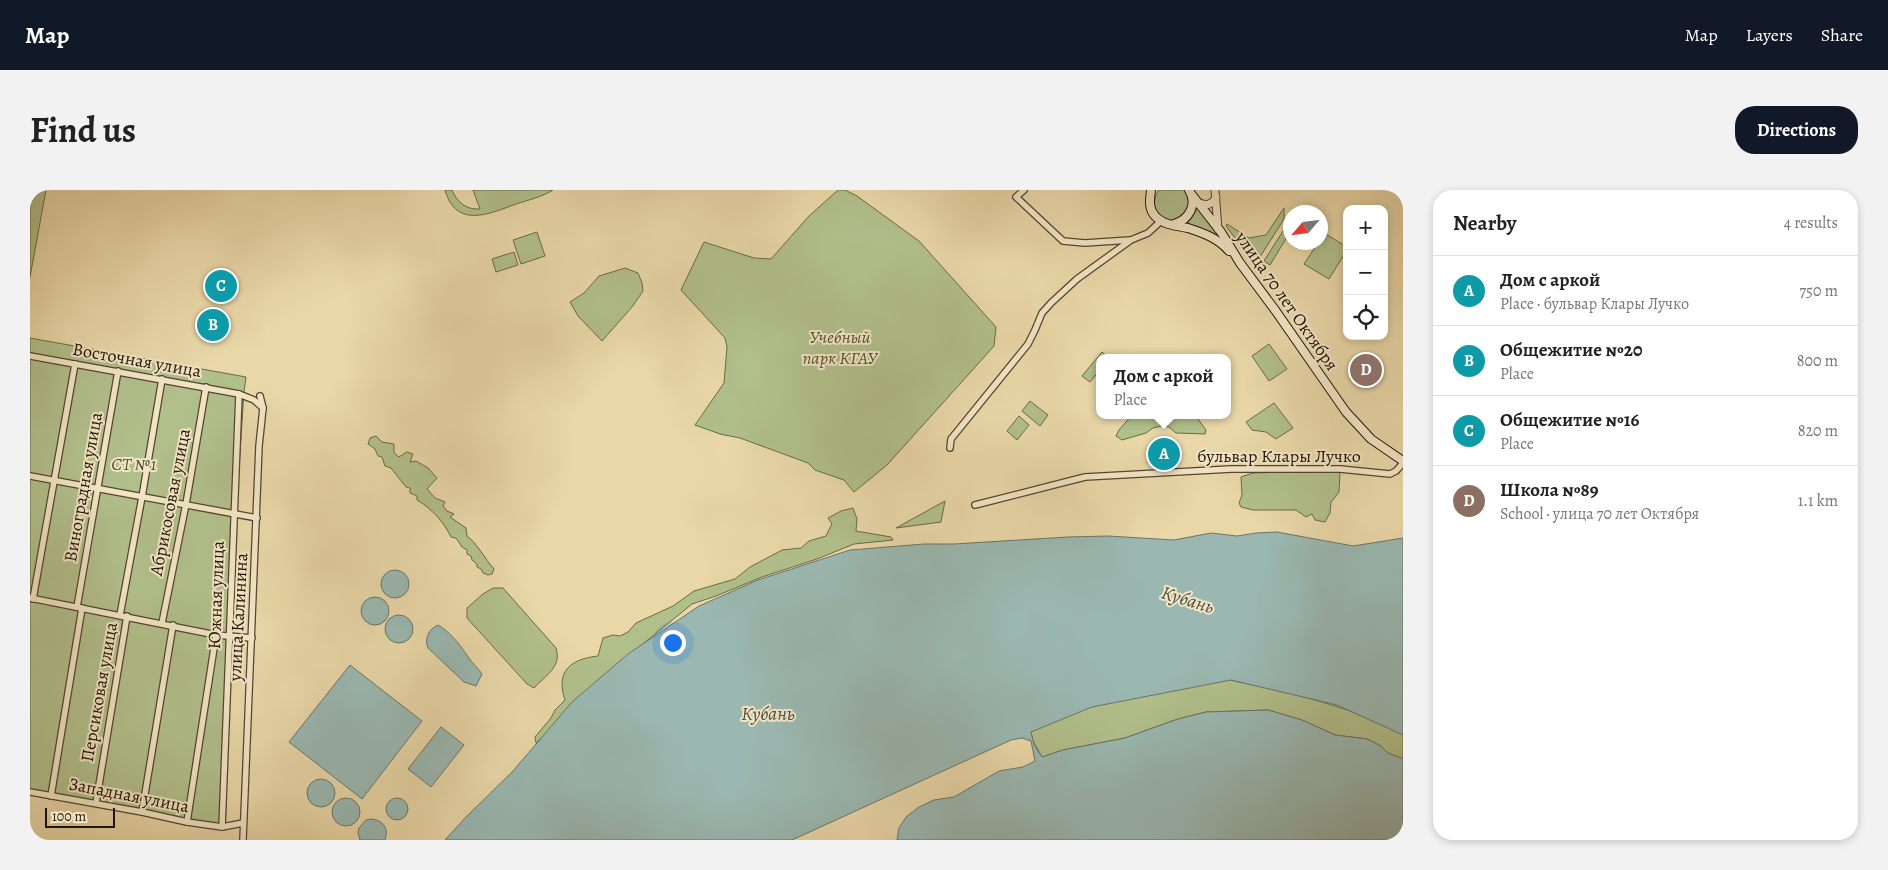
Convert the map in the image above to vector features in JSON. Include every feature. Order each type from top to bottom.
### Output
[{"type":"main road","points":[[1153,190],[1150,199],[1151,210],[1165,222],[1203,233],[1218,234]]},
{"type":"main road","points":[[1165,222],[1180,222],[1188,216],[1192,206],[1191,193]]},
{"type":"main road","name":"улица 70 лет Октября","points":[[1191,193],[1218,234],[1275,310],[1356,425],[1371,439],[1403,462]]},
{"type":"street","points":[[1024,190],[1016,197],[1063,241],[1080,243],[1131,240]]},
{"type":"street","points":[[1198,202],[1207,205],[1213,202],[1216,193]]},
{"type":"street","points":[[1216,193],[1218,234]]},
{"type":"street","points":[[950,448],[951,439],[1028,344],[1036,330],[1042,312],[1077,279],[1131,240],[1148,233],[1165,222]]},
{"type":"street","points":[[30,364],[31,357]]},
{"type":"street","name":"Восточная улица","points":[[31,357],[239,394],[254,400],[262,408]]},
{"type":"street","points":[[75,364],[32,598],[216,635],[252,638]]},
{"type":"street","name":"Виноградная улица","points":[[52,796],[118,371]]},
{"type":"street","name":"Персиковая улица","points":[[120,615],[162,379]]},
{"type":"street","name":"Абрикосовая улица","points":[[162,623],[186,504],[206,387]]},
{"type":"street","name":"Южная улица","points":[[222,826],[239,394]]},
{"type":"street","name":"улица Калинина","points":[[244,840],[243,823],[262,408],[260,396]]},
{"type":"street","name":"бульвар Клары Лучко","points":[[975,504],[1085,477],[1231,469],[1340,469],[1390,474],[1396,471],[1403,462]]},
{"type":"street","points":[[30,476],[257,518]]},
{"type":"street","name":"Персиковая улица","points":[[96,803],[128,616]]},
{"type":"street","points":[[142,812],[173,625]]},
{"type":"street","points":[[187,822],[216,635]]},
{"type":"street","name":"Западная улица","points":[[30,792],[96,803],[187,822],[222,826],[243,823]]},
{"type":"green space","points":[[30,190],[46,190],[30,277]]},
{"type":"green space","points":[[445,190],[452,190],[459,202],[466,207],[480,209],[473,190],[553,190],[495,212],[474,215],[465,214],[457,210],[450,202]]},
{"type":"green space","name":"Учебный парк КГАУ","points":[[838,190],[845,190],[857,196],[919,241],[996,327],[994,346],[887,465],[854,492],[844,480],[815,470],[808,463],[740,438],[720,434],[695,425],[724,383],[727,347],[725,338],[681,290],[704,242],[754,258],[771,259],[809,216]]},
{"type":"green space","points":[[1159,190],[1185,190],[1189,204],[1183,216],[1176,220],[1170,220],[1163,218],[1158,213],[1155,207],[1155,199]]},
{"type":"green space","points":[[1199,208],[1218,235],[1217,236],[1187,224]]},
{"type":"green space","points":[[1283,210],[1283,221],[1260,257],[1252,261],[1226,226],[1227,224],[1249,238],[1266,235]]},
{"type":"green space","points":[[1283,231],[1283,244],[1270,265],[1264,261]]},
{"type":"green space","points":[[537,232],[545,256],[521,264],[513,240]]},
{"type":"green space","points":[[1328,235],[1343,245],[1343,256],[1329,279],[1304,264],[1313,250],[1328,250]]},
{"type":"green space","points":[[514,252],[518,265],[496,272],[492,259]]},
{"type":"green space","points":[[625,268],[638,273],[643,291],[632,307],[602,341],[578,316],[570,302],[584,293],[599,276]]},
{"type":"green space","name":"СТ №1","points":[[30,338],[246,377],[236,514],[225,829],[30,793]]},
{"type":"green space","points":[[1269,344],[1287,369],[1269,381],[1252,356]]},
{"type":"green space","points":[[1096,359],[1096,375],[1090,382],[1082,376]]},
{"type":"green space","points":[[1030,401],[1048,415],[1040,426],[1022,411]]},
{"type":"green space","points":[[1274,403],[1293,428],[1276,439],[1266,432],[1252,430],[1246,422]]},
{"type":"green space","points":[[1019,416],[1029,425],[1017,440],[1007,431]]},
{"type":"green space","points":[[1129,419],[1198,419],[1206,430],[1205,434],[1176,433],[1169,427],[1161,426],[1153,428],[1146,433],[1122,440],[1116,436]]},
{"type":"green space","points":[[376,436],[382,442],[394,444],[394,453],[399,457],[407,452],[413,454],[410,462],[416,461],[428,468],[437,478],[427,489],[435,498],[445,502],[443,506],[447,511],[454,514],[450,517],[466,528],[467,536],[494,569],[492,574],[483,573],[477,567],[471,556],[467,554],[467,550],[462,547],[456,538],[451,537],[437,516],[417,500],[417,496],[410,493],[410,488],[406,487],[391,468],[385,466],[382,457],[378,456],[375,449],[368,444],[370,438]]},
{"type":"green space","points":[[1340,472],[1339,492],[1331,502],[1330,513],[1325,522],[1315,520],[1312,514],[1306,517],[1296,510],[1253,510],[1241,507],[1239,503],[1242,495],[1241,477],[1253,473]]},
{"type":"green space","points":[[945,501],[941,522],[896,528]]},
{"type":"green space","points":[[853,508],[857,519],[856,531],[891,537],[893,540],[854,544],[692,604],[612,669],[536,743],[535,737],[565,700],[562,690],[564,674],[568,668],[580,660],[598,656],[603,638],[613,635],[620,636],[628,632],[636,623],[673,606],[694,591],[735,579],[750,567],[782,550],[801,548],[809,541],[826,536],[832,524],[828,518],[841,511]]},
{"type":"green space","points":[[493,588],[503,588],[556,648],[557,660],[555,666],[534,688],[527,684],[467,618],[467,608]]},
{"type":"green space","points":[[1216,677],[1312,699],[1381,723],[1403,734],[1403,759],[1388,753],[1381,746],[1367,739],[1335,735],[1302,720],[1268,710],[1206,712],[1178,719],[1125,738],[1063,750],[1042,757],[1033,741],[1031,732],[1078,711],[1124,697]]},
{"type":"water","name":"Кубань","points":[[1277,532],[1353,546],[1403,538],[1403,735],[1337,705],[1231,680],[1092,707],[1031,732],[1034,745],[1042,757],[1063,750],[1125,738],[1178,719],[1206,712],[1268,710],[1302,720],[1335,735],[1367,739],[1381,746],[1388,753],[1403,759],[1403,840],[897,840],[899,828],[906,817],[919,807],[934,800],[954,797],[999,771],[1023,767],[1035,761],[1031,741],[1022,738],[1011,740],[792,840],[445,840],[513,771],[572,702],[628,654],[699,606],[758,580],[850,550],[924,544],[1068,537],[1108,536],[1174,540],[1211,533],[1237,536]]},
{"type":"water","points":[[395,570],[405,574],[409,584],[405,594],[395,598],[385,594],[381,584],[385,574]]},
{"type":"water","points":[[375,597],[385,601],[389,611],[385,621],[375,625],[365,621],[361,611],[365,601]]},
{"type":"water","points":[[399,615],[409,619],[413,629],[409,639],[399,643],[389,639],[385,629],[389,619]]},
{"type":"water","points":[[438,625],[452,637],[482,674],[476,686],[464,682],[428,648],[428,634]]},
{"type":"water","points":[[350,665],[422,721],[362,799],[289,742]]},
{"type":"water","points":[[441,727],[464,745],[431,787],[408,769]]},
{"type":"water","points":[[321,779],[331,783],[335,793],[331,803],[321,807],[311,803],[307,793],[311,783]]},
{"type":"water","points":[[346,798],[356,802],[360,812],[356,822],[346,826],[336,822],[332,812],[336,802]]},
{"type":"water","points":[[397,798],[405,801],[408,809],[405,817],[397,820],[389,817],[386,809],[389,801]]},
{"type":"water","points":[[366,820],[379,821],[384,825],[386,832],[385,840],[360,840],[359,828]]},
{"type":"place","name":"Общежитие №16","points":[[221,286]]},
{"type":"place","name":"Общежитие №20","points":[[213,325]]},
{"type":"place","name":"Школа №89","points":[[1366,370]]},
{"type":"place","name":"Дом с аркой","points":[[1164,454]]}]
